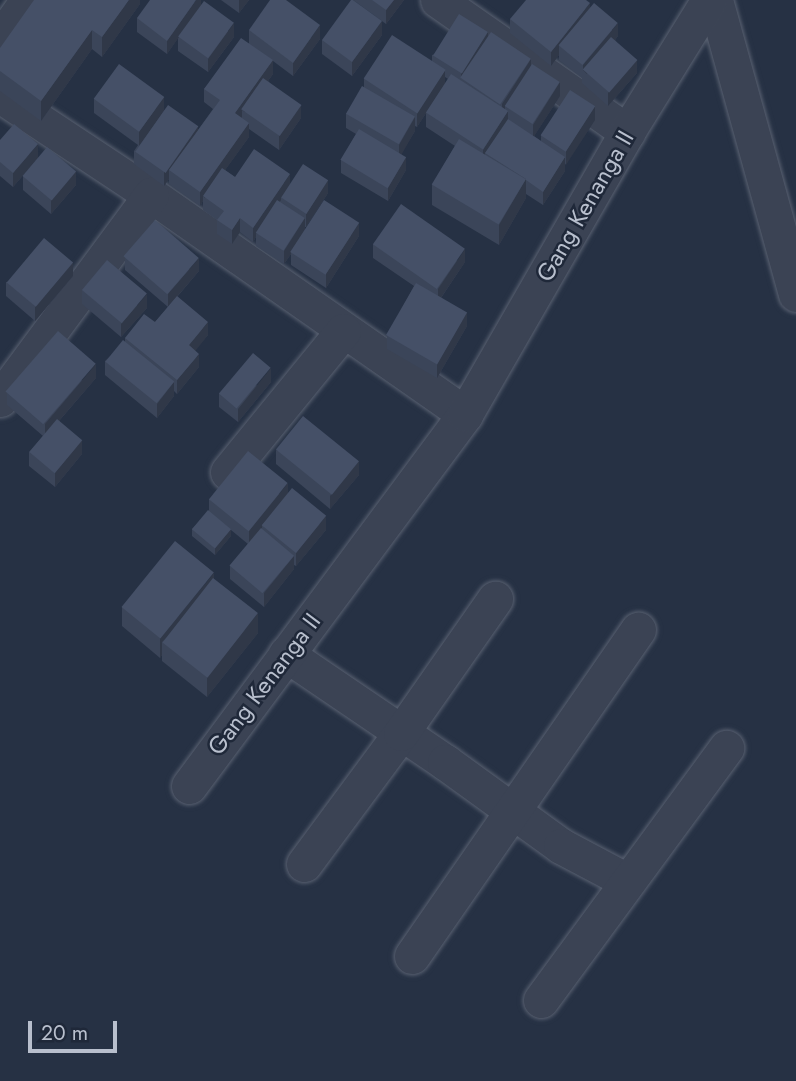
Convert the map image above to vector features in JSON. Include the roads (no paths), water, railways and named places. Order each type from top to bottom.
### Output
[{"type":"street","points":[[0,40],[28,0]]},
{"type":"street","points":[[438,0],[627,132]]},
{"type":"street","name":"Gang Kenanga II","points":[[189,786],[465,414],[627,132],[709,0]]},
{"type":"street","points":[[715,0],[793,274]]},
{"type":"street","points":[[0,95],[151,195],[465,414]]},
{"type":"street","points":[[0,399],[151,195]]},
{"type":"street","points":[[228,472],[343,331]]},
{"type":"street","points":[[304,864],[495,599]]},
{"type":"street","points":[[412,956],[638,630]]},
{"type":"street","points":[[286,654],[561,846],[627,881]]},
{"type":"street","points":[[541,1000],[726,748]]}]
